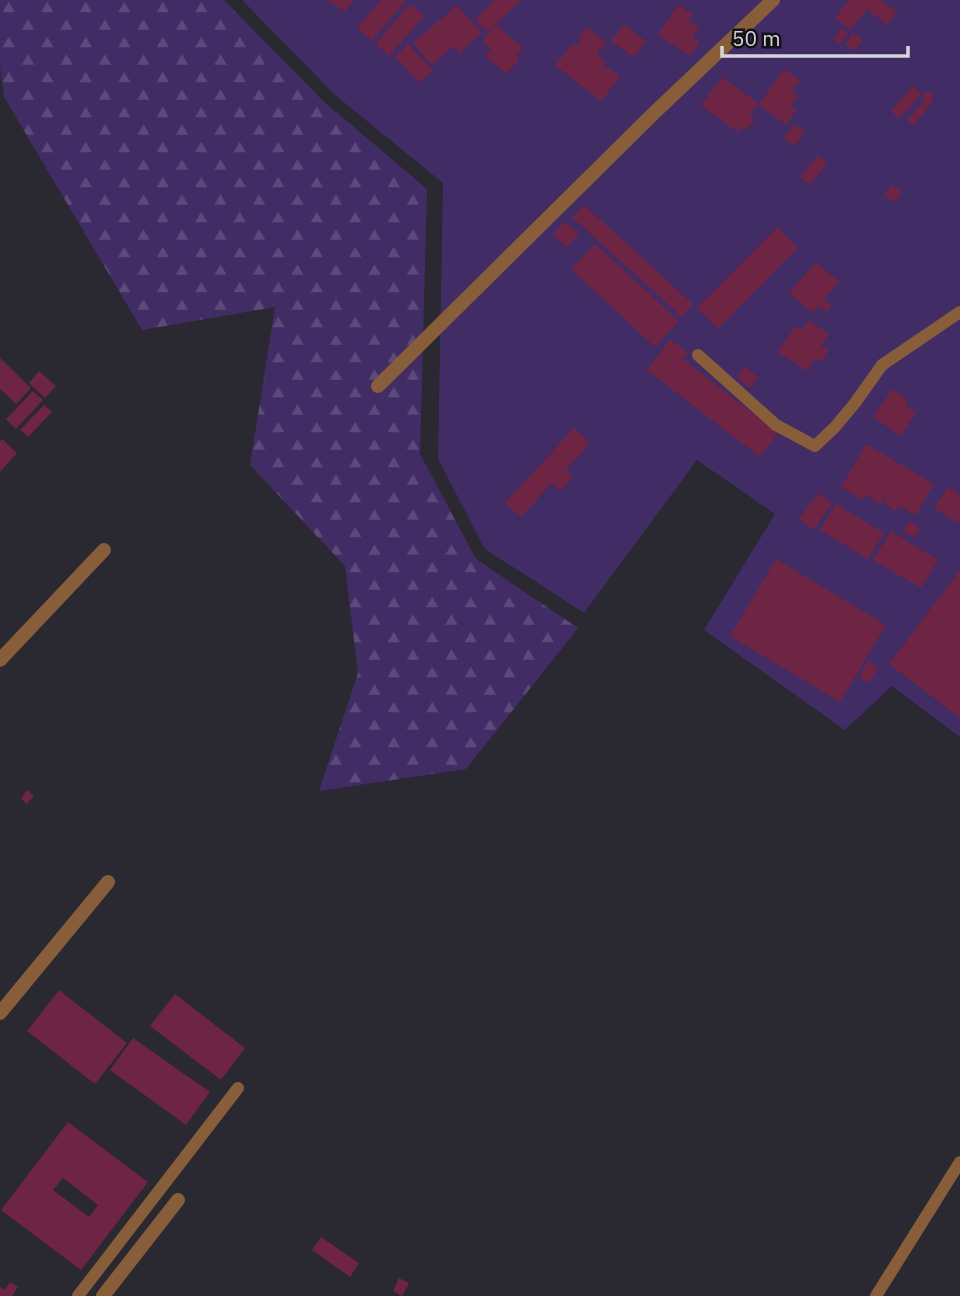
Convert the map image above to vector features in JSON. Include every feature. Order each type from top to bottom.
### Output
[{"type":"street","points":[[378,386],[653,114],[773,0]]},
{"type":"street","points":[[0,660],[104,550]]},
{"type":"street","points":[[0,1013],[108,882]]},
{"type":"street","points":[[103,1296],[178,1200]]},
{"type":"lane","points":[[698,355],[776,425],[815,446],[855,403],[882,365],[960,312]]},
{"type":"lane","points":[[78,1296],[238,1088]]},
{"type":"lane","points":[[876,1296],[960,1162]]},
{"type":"green space","points":[[0,0],[224,0],[323,101],[427,189],[420,454],[476,559],[578,628],[466,769],[319,791],[358,673],[345,566],[250,465],[275,307],[142,330],[4,97],[0,66]]},
{"type":"green space","points":[[242,0],[960,0],[960,737],[892,686],[845,730],[704,630],[775,514],[697,460],[584,613],[485,549],[438,459],[443,183],[335,95]]},
{"type":"building","points":[[327,0],[353,0],[345,12]]},
{"type":"building","points":[[381,0],[405,2],[372,41],[357,28]]},
{"type":"building","points":[[495,0],[521,0],[488,32],[475,19]]},
{"type":"building","points":[[849,0],[881,0],[897,12],[887,25],[867,9],[851,30],[835,18]]},
{"type":"building","points":[[410,4],[424,16],[389,56],[375,44]]},
{"type":"building","points":[[457,5],[482,33],[459,53],[453,46],[432,65],[413,43]]},
{"type":"building","points":[[678,5],[693,14],[689,20],[699,27],[693,37],[700,41],[690,56],[658,35]]},
{"type":"building","points":[[624,24],[646,41],[634,57],[611,41]]},
{"type":"building","points":[[496,25],[523,48],[516,56],[520,59],[507,74],[485,56],[491,49],[482,41]]},
{"type":"building","points":[[586,27],[606,42],[597,54],[605,61],[603,64],[620,77],[601,101],[555,65],[573,43],[577,46],[581,40],[578,37]]},
{"type":"building","points":[[841,28],[848,33],[840,44],[834,39]]},
{"type":"building","points":[[853,33],[863,40],[855,51],[845,44]]},
{"type":"building","points":[[408,44],[433,70],[419,83],[395,56]]},
{"type":"building","points":[[784,69],[800,80],[792,92],[798,96],[791,106],[796,110],[786,125],[758,105]]},
{"type":"building","points":[[722,77],[758,103],[750,114],[755,118],[746,131],[741,127],[737,132],[701,105]]},
{"type":"building","points":[[913,86],[922,93],[899,119],[891,111]]},
{"type":"building","points":[[927,91],[934,96],[931,100],[933,102],[913,125],[907,120],[925,99],[922,96]]},
{"type":"building","points":[[794,124],[805,132],[795,146],[784,138]]},
{"type":"building","points":[[818,155],[827,163],[810,185],[800,177]]},
{"type":"building","points":[[891,185],[902,192],[895,202],[884,195]]},
{"type":"building","points":[[584,205],[693,304],[682,317],[572,217]]},
{"type":"building","points":[[565,221],[579,234],[567,247],[553,235]]},
{"type":"building","points":[[777,227],[798,248],[718,329],[697,308]]},
{"type":"building","points":[[595,244],[679,321],[655,347],[571,269]]},
{"type":"building","points":[[816,262],[839,282],[824,299],[832,306],[827,312],[819,306],[813,313],[789,293]]},
{"type":"building","points":[[808,320],[829,334],[821,346],[829,350],[821,362],[816,358],[807,371],[778,352],[795,326],[802,330]]},
{"type":"building","points":[[670,339],[688,353],[683,359],[778,433],[760,457],[647,370]]},
{"type":"building","points":[[0,358],[31,388],[16,404],[0,389]]},
{"type":"building","points":[[745,366],[758,377],[750,388],[737,377]]},
{"type":"building","points":[[39,371],[56,386],[45,398],[29,383]]},
{"type":"building","points":[[892,389],[909,401],[905,406],[916,413],[900,436],[873,417]]},
{"type":"building","points":[[33,391],[43,400],[16,429],[6,419]]},
{"type":"building","points":[[44,405],[52,412],[28,437],[20,430]]},
{"type":"building","points":[[574,428],[590,443],[566,470],[573,477],[560,491],[552,483],[521,517],[505,503]]},
{"type":"building","points":[[2,439],[17,453],[0,472],[0,441]]},
{"type":"building","points":[[866,444],[934,484],[916,515],[899,506],[896,511],[884,504],[887,498],[881,504],[865,495],[862,500],[841,487]]},
{"type":"building","points":[[948,487],[960,495],[960,518],[957,523],[934,508]]},
{"type":"building","points":[[818,493],[832,503],[814,530],[799,519]]},
{"type":"building","points":[[836,504],[884,533],[868,559],[820,530]]},
{"type":"building","points":[[909,521],[920,528],[914,538],[903,532]]},
{"type":"building","points":[[891,531],[938,560],[921,588],[873,560]]},
{"type":"building","points":[[776,559],[886,625],[840,702],[730,636]]},
{"type":"building","points":[[960,570],[960,718],[889,664]]},
{"type":"building","points":[[868,661],[878,668],[869,683],[859,677]]},
{"type":"building","points":[[27,790],[34,796],[27,804],[21,799]]},
{"type":"building","points":[[59,990],[127,1043],[95,1084],[27,1031]]},
{"type":"building","points":[[175,994],[245,1048],[221,1080],[150,1026]]},
{"type":"building","points":[[133,1038],[210,1092],[186,1125],[110,1070]]},
{"type":"building","points":[[68,1122],[148,1182],[81,1270],[1,1210]],"holes":[[[63,1178],[98,1205],[89,1217],[53,1190]]]},
{"type":"building","points":[[321,1237],[359,1263],[350,1277],[312,1250]]},
{"type":"building","points":[[399,1278],[409,1283],[402,1296],[393,1291]]},
{"type":"building","points":[[10,1282],[18,1287],[12,1296],[0,1296],[0,1287],[5,1290]]}]
